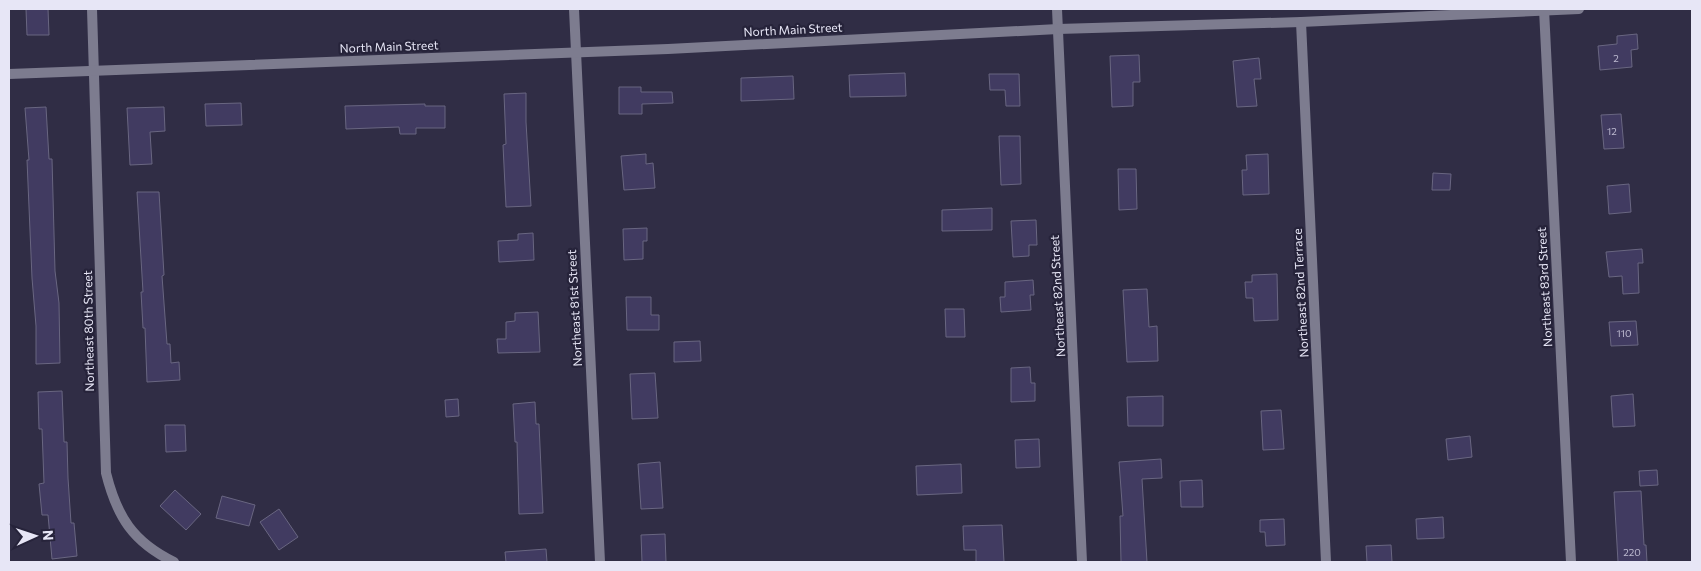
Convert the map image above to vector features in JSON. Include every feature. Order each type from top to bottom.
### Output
[{"type":"street","name":"Northeast 80th Street","points":[[92,9],[106,473],[112,498],[125,521],[142,541],[163,557],[174,562]]},
{"type":"street","name":"Northeast 81st Street","points":[[574,9],[600,562]]},
{"type":"street","name":"Northeast 82nd Street","points":[[1057,9],[1082,562]]},
{"type":"street","name":"Northeast 83rd Street","points":[[1544,9],[1570,562]]},
{"type":"street","name":"North Main Street","points":[[9,74],[1579,9]]},
{"type":"street","name":"Northeast 82nd Terrace","points":[[1301,22],[1326,562]]},
{"type":"building","points":[[26,9],[48,9],[49,35],[27,35]]},
{"type":"building","points":[[1637,34],[1638,49],[1631,50],[1632,67],[1600,70],[1598,46],[1617,44],[1617,36]]},
{"type":"building","points":[[1139,55],[1140,82],[1133,82],[1133,106],[1112,107],[1110,56]]},
{"type":"building","points":[[1259,58],[1261,79],[1254,79],[1257,106],[1237,107],[1233,61]]},
{"type":"building","points":[[905,73],[906,96],[850,97],[849,75]]},
{"type":"building","points":[[989,74],[1019,74],[1020,106],[1006,106],[1005,90],[990,90]]},
{"type":"building","points":[[793,76],[794,99],[741,101],[741,78]]},
{"type":"building","points":[[619,87],[641,87],[641,92],[672,92],[673,103],[642,104],[642,114],[619,114]]},
{"type":"building","points":[[526,93],[531,206],[506,207],[503,145],[506,144],[504,94]]},
{"type":"building","points":[[241,103],[242,125],[206,126],[205,104]]},
{"type":"building","points":[[425,104],[425,106],[445,106],[445,128],[416,128],[416,134],[400,134],[399,127],[346,129],[345,106]]},
{"type":"building","points":[[46,107],[49,159],[52,159],[60,363],[36,364],[36,326],[27,160],[29,160],[25,108]]},
{"type":"building","points":[[164,107],[165,131],[150,132],[152,164],[130,165],[127,108]]},
{"type":"building","points":[[1621,114],[1624,148],[1604,149],[1601,115]]},
{"type":"building","points":[[999,136],[1020,136],[1021,184],[1001,185]]},
{"type":"building","points":[[646,154],[646,164],[653,163],[655,188],[624,190],[621,156]]},
{"type":"building","points":[[1268,154],[1269,194],[1243,195],[1242,170],[1247,170],[1246,155]]},
{"type":"building","points":[[1118,169],[1136,169],[1137,209],[1119,210]]},
{"type":"building","points":[[1433,173],[1451,174],[1450,190],[1432,190]]},
{"type":"building","points":[[1629,184],[1631,212],[1609,214],[1607,186]]},
{"type":"building","points":[[137,192],[159,192],[167,344],[170,344],[171,363],[179,362],[180,380],[147,382]]},
{"type":"building","points":[[992,208],[992,230],[942,231],[942,210]]},
{"type":"building","points":[[1036,220],[1037,245],[1029,245],[1029,256],[1013,257],[1011,221]]},
{"type":"building","points":[[647,228],[647,241],[643,241],[643,259],[624,260],[623,229]]},
{"type":"building","points":[[533,233],[534,260],[499,262],[498,241],[518,240],[518,234]]},
{"type":"building","points":[[1642,249],[1643,263],[1638,263],[1639,293],[1623,294],[1622,276],[1609,277],[1606,252]]},
{"type":"building","points":[[1277,274],[1278,320],[1254,321],[1253,298],[1246,298],[1245,282],[1252,282],[1252,275]]},
{"type":"building","points":[[1033,280],[1034,295],[1030,295],[1031,310],[1001,312],[1000,297],[1005,297],[1005,282]]},
{"type":"building","points":[[1147,289],[1149,327],[1157,326],[1158,361],[1127,362],[1123,290]]},
{"type":"building","points":[[626,297],[651,297],[651,315],[659,315],[659,330],[627,330]]},
{"type":"building","points":[[945,309],[964,309],[965,337],[946,337]]},
{"type":"building","points":[[538,312],[540,352],[498,353],[497,339],[506,339],[506,322],[515,321],[515,313]]},
{"type":"building","points":[[1636,321],[1638,345],[1611,346],[1609,322]]},
{"type":"building","points":[[700,341],[701,361],[674,362],[674,342]]},
{"type":"building","points":[[1030,367],[1031,383],[1035,383],[1035,401],[1011,402],[1011,368]]},
{"type":"building","points":[[655,373],[658,418],[632,419],[630,374]]},
{"type":"building","points":[[62,391],[64,442],[67,442],[71,523],[74,523],[77,556],[52,559],[48,515],[42,515],[39,484],[44,483],[42,429],[39,429],[38,392]]},
{"type":"building","points":[[1633,394],[1635,426],[1613,427],[1611,396]]},
{"type":"building","points":[[1163,396],[1163,426],[1128,426],[1127,397]]},
{"type":"building","points":[[458,399],[459,416],[446,417],[445,400]]},
{"type":"building","points":[[535,402],[536,424],[539,424],[543,513],[519,514],[517,442],[515,442],[513,404]]},
{"type":"building","points":[[1281,410],[1284,449],[1263,450],[1261,411]]},
{"type":"building","points":[[165,425],[185,425],[186,451],[166,452]]},
{"type":"building","points":[[1470,436],[1472,457],[1448,460],[1446,439]]},
{"type":"building","points":[[1039,439],[1040,467],[1016,468],[1015,440]]},
{"type":"building","points":[[1161,459],[1162,478],[1142,479],[1147,562],[1121,562],[1120,516],[1123,516],[1119,462]]},
{"type":"building","points":[[660,462],[663,508],[641,509],[638,464]]},
{"type":"building","points":[[961,464],[962,493],[917,495],[916,466]]},
{"type":"building","points":[[1657,470],[1658,485],[1640,486],[1639,471]]},
{"type":"building","points":[[1202,480],[1203,507],[1181,507],[1180,481]]},
{"type":"building","points":[[175,490],[201,514],[186,530],[160,506]]},
{"type":"building","points":[[1641,491],[1644,545],[1646,545],[1647,562],[1618,562],[1614,492]]},
{"type":"building","points":[[222,496],[255,505],[249,526],[216,518]]},
{"type":"building","points":[[279,509],[298,537],[279,550],[260,522]]},
{"type":"building","points":[[1443,517],[1444,538],[1417,539],[1416,519]]},
{"type":"building","points":[[1284,519],[1285,545],[1266,546],[1265,532],[1260,532],[1260,520]]},
{"type":"building","points":[[1002,525],[1004,562],[976,562],[976,550],[964,550],[963,526]]},
{"type":"building","points":[[665,534],[666,562],[642,562],[641,535]]},
{"type":"building","points":[[1391,545],[1392,562],[1367,562],[1366,546]]},
{"type":"building","points":[[546,549],[547,562],[506,562],[505,552]]}]
